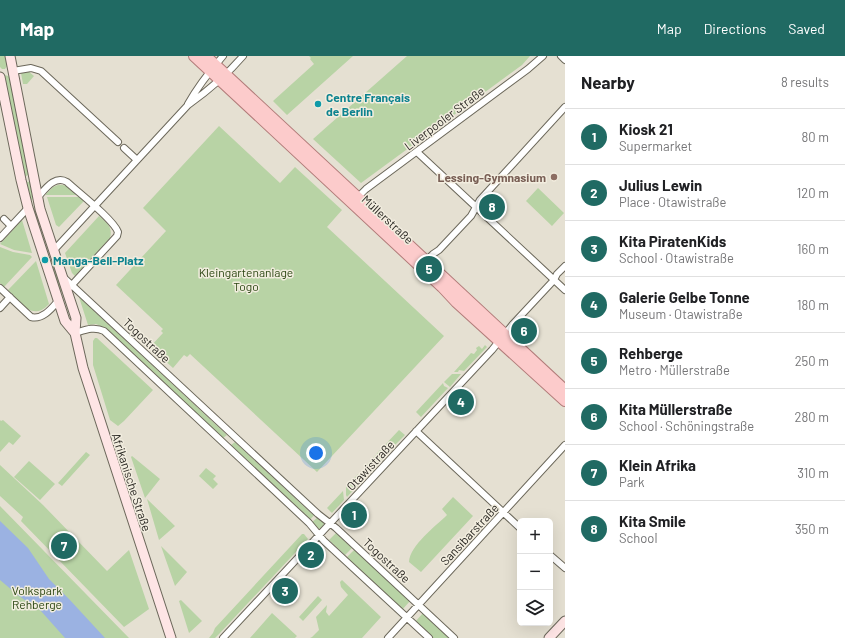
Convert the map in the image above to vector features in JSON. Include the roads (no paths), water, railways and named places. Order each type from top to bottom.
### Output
[{"type":"main road","name":"Müllerstraße","points":[[194,56],[223,77],[426,261],[565,401]]},
{"type":"main road","name":"Müllerstraße","points":[[206,56],[212,68]]},
{"type":"main road","name":"Müllerstraße","points":[[223,77],[502,337],[565,390]]},
{"type":"street","name":"Afrikanische Straße","points":[[10,56],[40,209],[63,277],[70,288],[76,318],[75,333],[88,386],[171,638]]},
{"type":"street","points":[[188,105],[212,68],[223,56]]},
{"type":"street","points":[[45,259],[188,105],[210,90],[243,56]]},
{"type":"street","name":"Liverpooler Straße","points":[[358,198],[366,189],[528,69],[543,56]]},
{"type":"street","points":[[561,56],[565,60]]},
{"type":"street","points":[[0,74],[31,68],[41,71],[118,142]]},
{"type":"street","name":"Afrikanische Straße","points":[[0,78],[28,208],[65,321],[75,333]]},
{"type":"street","points":[[426,261],[471,216],[480,200],[565,107]]},
{"type":"street","points":[[124,148],[137,160]]},
{"type":"street","points":[[417,152],[475,208],[565,290]]},
{"type":"street","points":[[21,180],[34,177]]},
{"type":"street","points":[[0,238],[38,197],[56,180],[62,179],[94,206],[116,227],[118,232],[117,236],[59,300],[43,315],[34,318],[31,317],[0,288]]},
{"type":"street","points":[[4,219],[11,226]]},
{"type":"street","name":"Otawistraße","points":[[224,638],[416,431],[554,280],[557,274],[565,266]]},
{"type":"street","name":"Togostraße","points":[[70,288],[318,514],[330,523],[454,638]]},
{"type":"street","points":[[0,308],[10,297]]},
{"type":"street","name":"Togostraße","points":[[75,333],[95,328],[104,332],[309,523],[319,535],[429,638]]},
{"type":"street","points":[[416,431],[517,525]]},
{"type":"street","points":[[224,444],[233,435]]},
{"type":"street","name":"Sansibarstraße","points":[[388,638],[504,513],[565,444]]},
{"type":"street","points":[[553,558],[565,568]]},
{"type":"street","points":[[549,638],[565,621]]},
{"type":"water","points":[[0,521],[28,548],[49,579],[105,638],[65,638],[41,611],[19,596],[0,580]]},
{"type":"place","name":"Centre Français de Berlin","points":[[318,104]]},
{"type":"place","name":"Lessing-Gymnasium","points":[[554,177]]},
{"type":"place","name":"Kita Smile","points":[[492,207]]},
{"type":"place","name":"Manga-Bell-Platz","points":[[45,260]]},
{"type":"place","name":"Rehberge","points":[[429,269]]},
{"type":"place","name":"Kita Müllerstraße","points":[[524,331]]},
{"type":"place","name":"Galerie Gelbe Tonne","points":[[461,402]]},
{"type":"place","name":"Kiosk 21","points":[[354,515]]},
{"type":"place","name":"Klein Afrika","points":[[64,546]]},
{"type":"place","name":"Julius Lewin","points":[[311,555]]},
{"type":"place","name":"Kita PiratenKids","points":[[285,591]]},
{"type":"park label","name":"Kleingartenanlage Togo","points":[[246,279]]},
{"type":"park label","name":"Volkspark Rehberge","points":[[37,597]]}]
